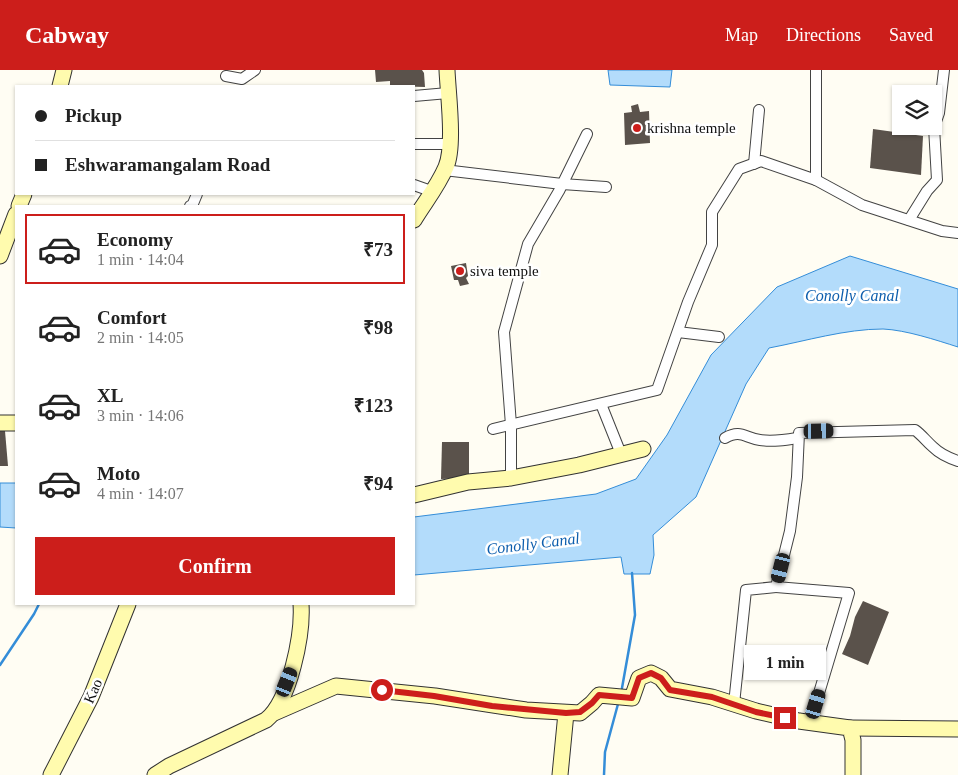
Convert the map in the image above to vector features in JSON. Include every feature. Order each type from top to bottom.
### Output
[{"type":"street","points":[[60,85],[64,70]]},
{"type":"street","points":[[222,85],[228,73],[242,79],[255,70]]},
{"type":"street","points":[[415,218],[431,191],[437,185],[448,159],[450,144],[448,70]]},
{"type":"street","points":[[816,70],[816,180]]},
{"type":"street","points":[[909,220],[927,191],[937,180],[934,127],[939,113],[944,70]]},
{"type":"street","points":[[415,96],[448,93]]},
{"type":"street","points":[[754,164],[759,110]]},
{"type":"street","points":[[511,478],[511,425],[504,332],[528,244],[562,184],[587,134]]},
{"type":"street","points":[[415,144],[450,144]]},
{"type":"street","points":[[494,429],[658,390],[712,245],[712,212],[739,169],[762,161],[816,180],[862,205],[942,231],[958,233]]},
{"type":"street","points":[[444,170],[562,184],[606,187]]},
{"type":"street","points":[[415,185],[431,191]]},
{"type":"street","points":[[0,256],[15,217]]},
{"type":"street","points":[[678,332],[719,337]]},
{"type":"street","points":[[601,404],[621,454]]},
{"type":"street","points":[[0,423],[15,423]]},
{"type":"street","points":[[776,587],[790,531],[797,477],[797,438],[799,433],[915,430],[933,448],[945,456],[958,461]]},
{"type":"street","points":[[725,438],[734,433],[758,440],[772,441],[797,438]]},
{"type":"street","points":[[415,495],[468,482],[511,478],[643,449]]},
{"type":"street","points":[[734,704],[746,590],[776,587],[850,594],[810,723]]},
{"type":"street","name":"Kao","points":[[51,775],[92,698],[128,605]]},
{"type":"street","points":[[274,713],[293,666],[301,631],[302,609]]},
{"type":"street","points":[[155,775],[169,766],[266,720],[274,713],[336,686],[434,696],[492,706],[566,713],[580,712],[599,695],[632,698],[639,678],[648,674],[656,675],[670,690],[712,697],[756,712],[810,723],[850,728],[958,729]]},
{"type":"street","points":[[560,775],[566,713]]},
{"type":"street","points":[[850,728],[853,740],[853,775]]},
{"type":"water","points":[[608,70],[672,70],[670,87],[610,85]]},
{"type":"water","name":"Conolly Canal","points":[[850,256],[958,289],[958,347],[911,333],[883,329],[840,333],[769,348],[746,384],[696,497],[653,535],[654,555],[650,574],[624,574],[621,557],[415,575],[415,517],[596,494],[636,479],[667,435],[711,355],[777,287]]},
{"type":"water","points":[[0,483],[15,483],[15,528],[0,527]]},
{"type":"building","points":[[375,70],[422,70],[425,87],[390,85],[390,81],[376,82]]},
{"type":"building","name":"krishna temple","points":[[638,104],[640,112],[649,111],[650,143],[625,145],[624,113],[632,112],[631,106]]},
{"type":"building","points":[[873,129],[892,132],[892,135],[923,136],[921,175],[870,168]]},
{"type":"building","name":"siva temple","points":[[466,263],[468,276],[466,278],[469,284],[460,286],[458,280],[454,280],[451,266]]},
{"type":"building","points":[[0,431],[5,431],[8,466],[0,466]]},
{"type":"building","points":[[442,442],[469,442],[469,478],[441,479]]},
{"type":"building","points":[[863,601],[889,612],[868,665],[842,654],[850,636],[855,617]]},
{"type":"waterway","points":[[622,688],[635,615],[632,573]]},
{"type":"waterway","points":[[0,665],[38,605]]},
{"type":"waterway","points":[[604,775],[605,752],[618,704]]},
{"type":"place","name":"krishna temple","points":[[637,128]]},
{"type":"place","name":"siva temple","points":[[460,271]]},
{"type":"route","points":[[382,690],[434,696],[492,706],[566,713],[580,712],[599,695],[632,698],[639,678],[651,673],[661,678],[670,690],[712,697],[756,712],[785,718]]}]
